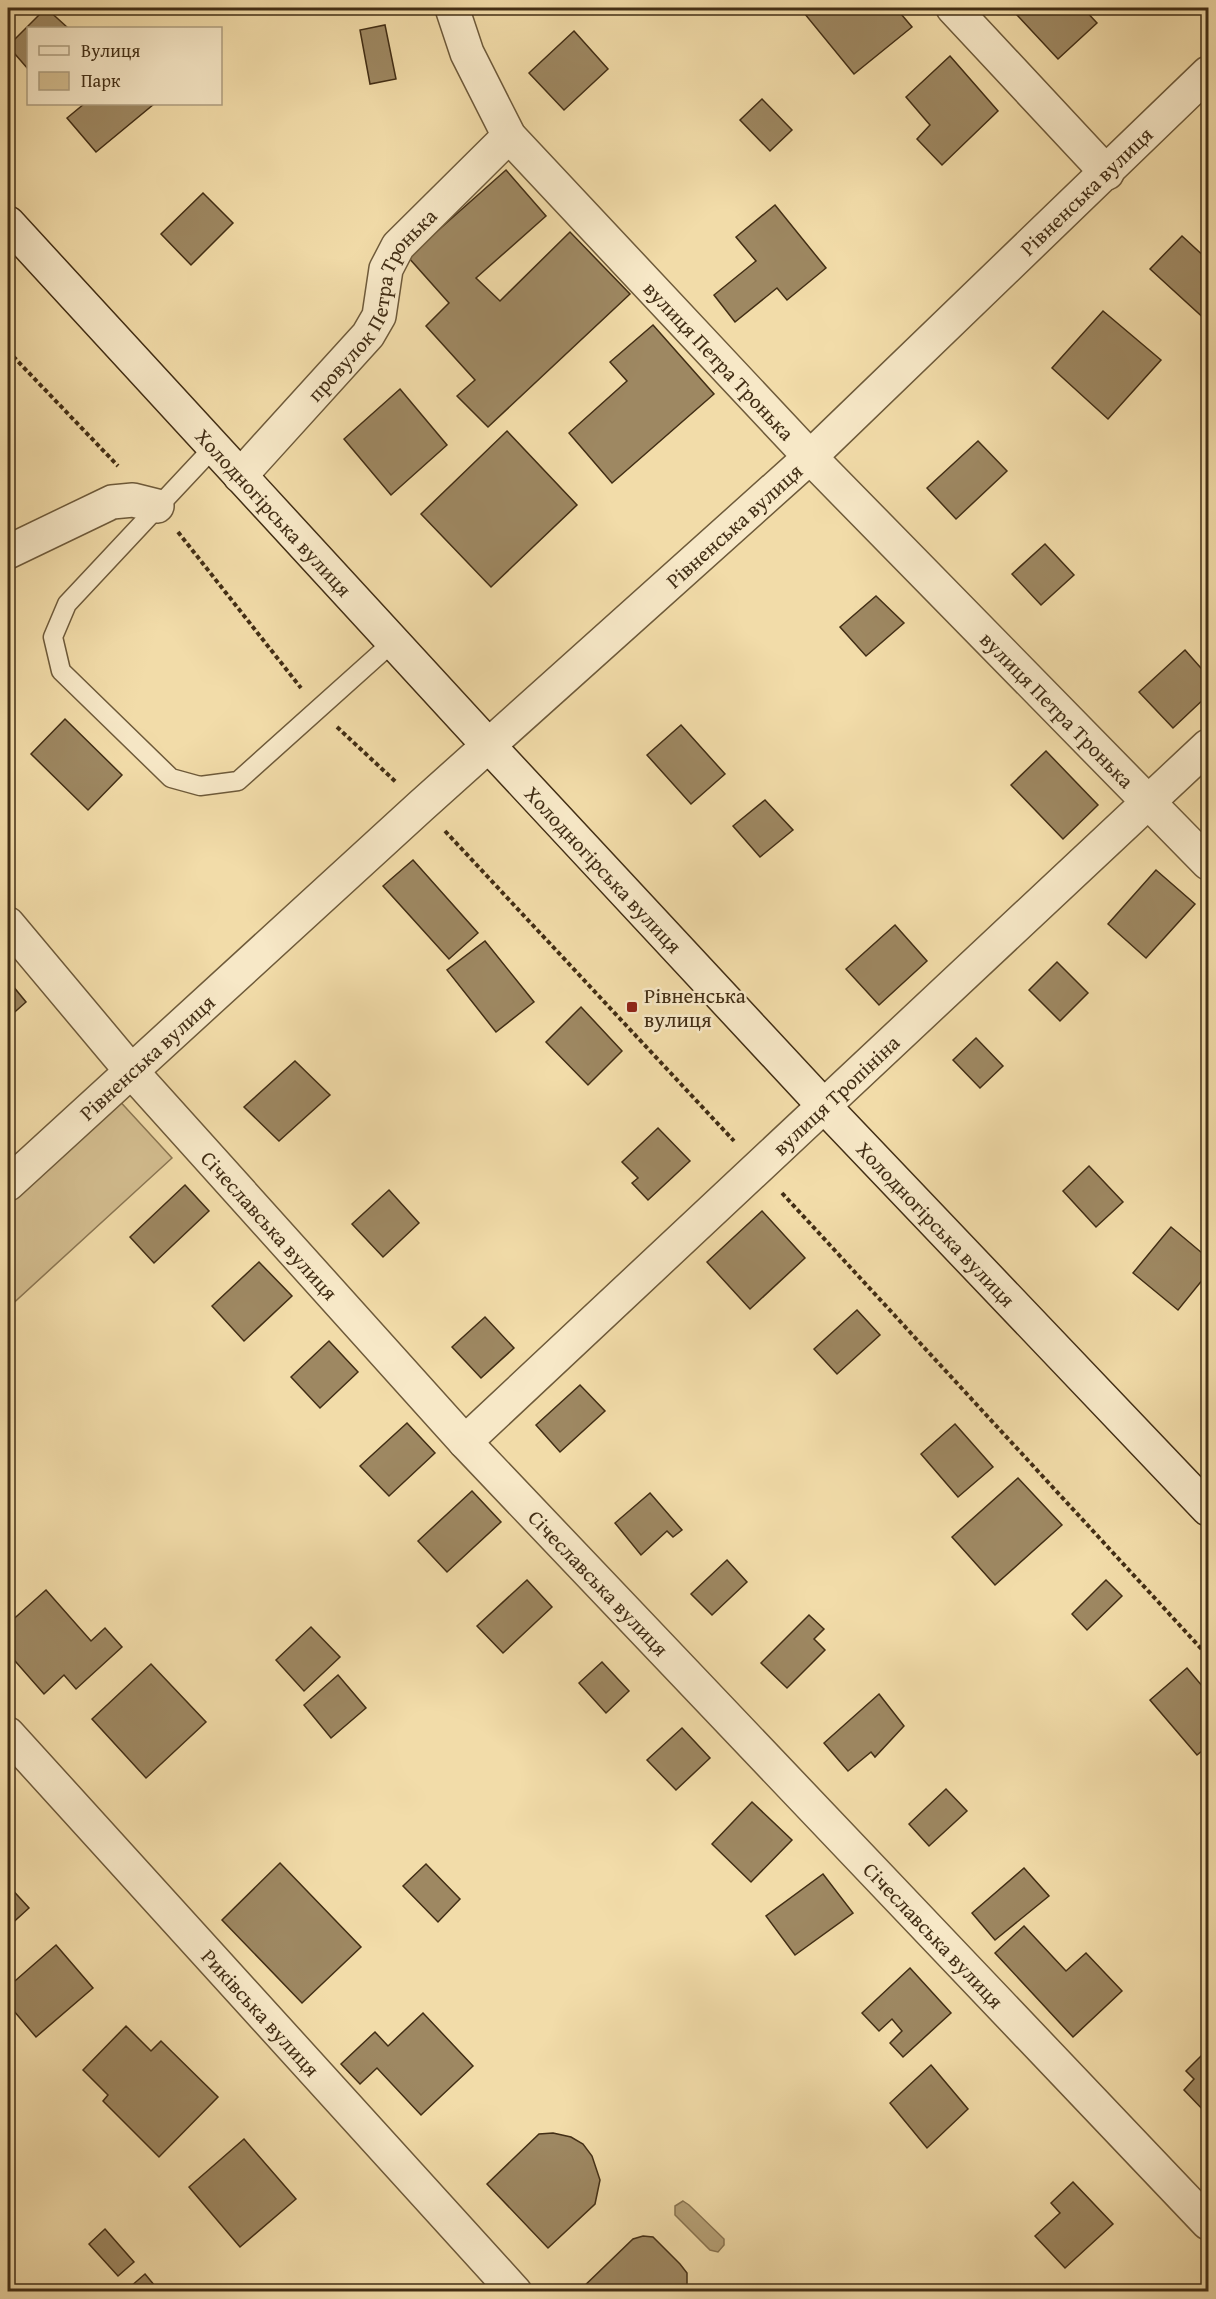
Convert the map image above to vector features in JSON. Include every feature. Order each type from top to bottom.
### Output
[{"type":"street","name":"вулиця Петра Тронька","points":[[452,8],[467,53],[509,136],[810,457],[1209,863]]},
{"type":"street","points":[[953,8],[1107,173]]},
{"type":"street","name":"Рівненська вулиця","points":[[8,1184],[421,806],[810,457],[1209,73]]},
{"type":"street","name":"провулок Петра Тронька","points":[[240,476],[368,335],[379,316],[386,269],[399,246],[509,136]]},
{"type":"street","name":"Холодногірська вулиця","points":[[8,223],[824,1106],[1209,1509]]},
{"type":"street","points":[[8,552],[112,502],[133,500],[157,506]]},
{"type":"street","name":"вулиця Тропініна","points":[[465,1442],[1209,746]]},
{"type":"street","name":"Січеславська вулиця","points":[[8,924],[132,1072],[465,1442],[1209,2223]]},
{"type":"street","name":"Риківська вулиця","points":[[8,1734],[514,2292]]},
{"type":"lane","points":[[214,447],[67,604],[53,637],[61,671],[171,778],[200,786],[238,781],[393,642]]},
{"type":"path","points":[[8,351],[157,506],[318,710],[421,806],[759,1167],[1209,1656]]},
{"type":"green space","points":[[115,1096],[172,1158],[8,1308],[8,1194]]},
{"type":"shaded area","points":[[683,2201],[724,2239],[724,2245],[718,2252],[710,2250],[675,2215],[675,2206]]},
{"type":"building","points":[[46,8],[67,27],[27,27]]},
{"type":"building","points":[[811,8],[896,8],[912,27],[854,74],[804,13]]},
{"type":"building","points":[[1025,8],[1083,8],[1097,23],[1058,59],[1017,15]]},
{"type":"building","points":[[385,25],[396,79],[370,84],[360,30]]},
{"type":"building","points":[[27,27],[27,68],[8,46]]},
{"type":"building","points":[[574,31],[608,69],[564,110],[529,73]]},
{"type":"building","points":[[950,56],[998,111],[942,165],[917,139],[930,125],[906,97]]},
{"type":"building","points":[[762,99],[792,130],[770,151],[740,120]]},
{"type":"building","points":[[83,105],[153,105],[96,152],[67,118]]},
{"type":"building","points":[[506,170],[546,216],[476,278],[500,301],[570,232],[630,294],[488,427],[457,396],[475,380],[426,326],[449,303],[408,257]]},
{"type":"building","points":[[203,193],[233,223],[191,265],[161,234]]},
{"type":"building","points":[[775,205],[826,268],[787,300],[777,288],[735,322],[714,295],[756,261],[736,237]]},
{"type":"building","points":[[1182,236],[1208,260],[1208,322],[1150,269]]},
{"type":"building","points":[[1103,311],[1161,360],[1108,419],[1052,368]]},
{"type":"building","points":[[653,325],[714,394],[612,483],[569,433],[627,381],[610,362]]},
{"type":"building","points":[[400,389],[447,445],[391,495],[344,439]]},
{"type":"building","points":[[507,431],[577,505],[491,587],[421,514]]},
{"type":"building","points":[[978,441],[1007,471],[956,519],[927,488]]},
{"type":"building","points":[[1045,544],[1074,575],[1041,605],[1012,574]]},
{"type":"building","points":[[876,596],[904,623],[866,656],[840,627]]},
{"type":"building","points":[[1185,650],[1208,676],[1208,695],[1173,728],[1139,692]]},
{"type":"building","points":[[65,719],[122,775],[88,810],[31,754]]},
{"type":"building","points":[[681,725],[725,774],[691,804],[647,755]]},
{"type":"building","points":[[1046,751],[1098,805],[1063,839],[1011,785]]},
{"type":"building","points":[[765,800],[793,830],[760,857],[733,826]]},
{"type":"building","points":[[413,860],[478,933],[449,959],[383,886]]},
{"type":"building","points":[[1156,870],[1195,904],[1146,958],[1108,924]]},
{"type":"building","points":[[895,925],[927,961],[879,1005],[846,969]]},
{"type":"building","points":[[485,941],[534,1002],[496,1032],[447,970]]},
{"type":"building","points":[[1057,962],[1088,993],[1060,1021],[1029,990]]},
{"type":"building","points":[[8,980],[26,1002],[8,1018]]},
{"type":"building","points":[[581,1007],[622,1051],[588,1085],[546,1042]]},
{"type":"building","points":[[976,1038],[1003,1066],[980,1088],[953,1060]]},
{"type":"building","points":[[295,1061],[330,1095],[279,1141],[244,1107]]},
{"type":"building","points":[[658,1128],[690,1161],[648,1200],[632,1183],[638,1178],[622,1162]]},
{"type":"building","points":[[1089,1166],[1123,1202],[1096,1227],[1063,1191]]},
{"type":"building","points":[[185,1185],[209,1211],[154,1263],[130,1237]]},
{"type":"building","points":[[389,1190],[419,1223],[383,1257],[352,1224]]},
{"type":"building","points":[[762,1211],[805,1258],[750,1309],[707,1262]]},
{"type":"building","points":[[1171,1227],[1208,1258],[1208,1273],[1178,1310],[1133,1273]]},
{"type":"building","points":[[259,1262],[292,1296],[244,1341],[212,1306]]},
{"type":"building","points":[[857,1310],[880,1335],[837,1374],[814,1349]]},
{"type":"building","points":[[485,1317],[514,1348],[481,1378],[452,1347]]},
{"type":"building","points":[[329,1341],[358,1372],[320,1408],[291,1377]]},
{"type":"building","points":[[580,1385],[605,1411],[560,1452],[536,1425]]},
{"type":"building","points":[[407,1423],[435,1453],[389,1496],[360,1466]]},
{"type":"building","points":[[955,1424],[993,1467],[958,1497],[921,1454]]},
{"type":"building","points":[[1018,1478],[1062,1525],[995,1585],[952,1537]]},
{"type":"building","points":[[472,1491],[501,1522],[447,1572],[418,1541]]},
{"type":"building","points":[[650,1493],[682,1530],[673,1537],[667,1531],[641,1555],[615,1523]]},
{"type":"building","points":[[727,1560],[747,1582],[712,1615],[691,1594]]},
{"type":"building","points":[[527,1580],[552,1607],[503,1653],[477,1626]]},
{"type":"building","points":[[1106,1580],[1122,1596],[1087,1630],[1072,1614]]},
{"type":"building","points":[[46,1590],[91,1641],[105,1628],[122,1647],[76,1689],[64,1675],[44,1694],[8,1653],[8,1624]]},
{"type":"building","points":[[809,1615],[824,1629],[814,1639],[825,1650],[787,1688],[761,1663]]},
{"type":"building","points":[[311,1627],[340,1657],[304,1691],[276,1660]]},
{"type":"building","points":[[602,1662],[629,1691],[606,1713],[579,1683]]},
{"type":"building","points":[[151,1664],[206,1722],[146,1778],[92,1719]]},
{"type":"building","points":[[1187,1668],[1208,1693],[1208,1746],[1197,1755],[1150,1700]]},
{"type":"building","points":[[338,1675],[366,1708],[331,1738],[304,1705]]},
{"type":"building","points":[[879,1694],[904,1726],[875,1757],[871,1752],[848,1771],[824,1743]]},
{"type":"building","points":[[682,1728],[710,1758],[676,1790],[647,1760]]},
{"type":"building","points":[[946,1789],[967,1811],[929,1846],[909,1824]]},
{"type":"building","points":[[752,1802],[792,1840],[751,1882],[712,1844]]},
{"type":"building","points":[[280,1863],[361,1947],[302,2003],[222,1920]]},
{"type":"building","points":[[426,1864],[460,1899],[438,1922],[403,1886]]},
{"type":"building","points":[[1024,1868],[1049,1896],[995,1940],[972,1913]]},
{"type":"building","points":[[823,1874],[853,1913],[795,1955],[766,1916]]},
{"type":"building","points":[[8,1885],[29,1908],[8,1927]]},
{"type":"building","points":[[1024,1926],[1066,1971],[1086,1953],[1122,1991],[1073,2037],[995,1953]]},
{"type":"building","points":[[56,1945],[93,1988],[36,2037],[8,2004],[8,1987]]},
{"type":"building","points":[[910,1968],[951,2013],[903,2057],[890,2043],[902,2031],[892,2019],[879,2031],[862,2013]]},
{"type":"building","points":[[423,2013],[473,2066],[421,2115],[377,2068],[360,2084],[341,2064],[375,2032],[388,2046]]},
{"type":"building","points":[[126,2026],[151,2051],[161,2041],[218,2097],[159,2157],[103,2101],[108,2095],[83,2070]]},
{"type":"building","points":[[1204,2053],[1208,2057],[1208,2111],[1206,2113],[1184,2090],[1194,2079],[1186,2071]]},
{"type":"building","points":[[931,2065],[968,2109],[927,2148],[890,2103]]},
{"type":"building","points":[[553,2133],[571,2137],[583,2144],[592,2156],[600,2180],[595,2204],[548,2248],[487,2184],[539,2134]]},
{"type":"building","points":[[244,2139],[296,2199],[240,2247],[189,2187]]},
{"type":"building","points":[[1073,2182],[1113,2224],[1065,2268],[1035,2236],[1060,2213],[1051,2203]]},
{"type":"building","points":[[105,2229],[134,2262],[118,2276],[89,2244]]},
{"type":"building","points":[[643,2236],[653,2237],[687,2273],[687,2285],[679,2292],[578,2292],[633,2239]]},
{"type":"building","points":[[145,2274],[160,2292],[134,2292],[130,2287]]},
{"type":"place","name":"Рівненська вулиця","points":[[632,1007]]}]
